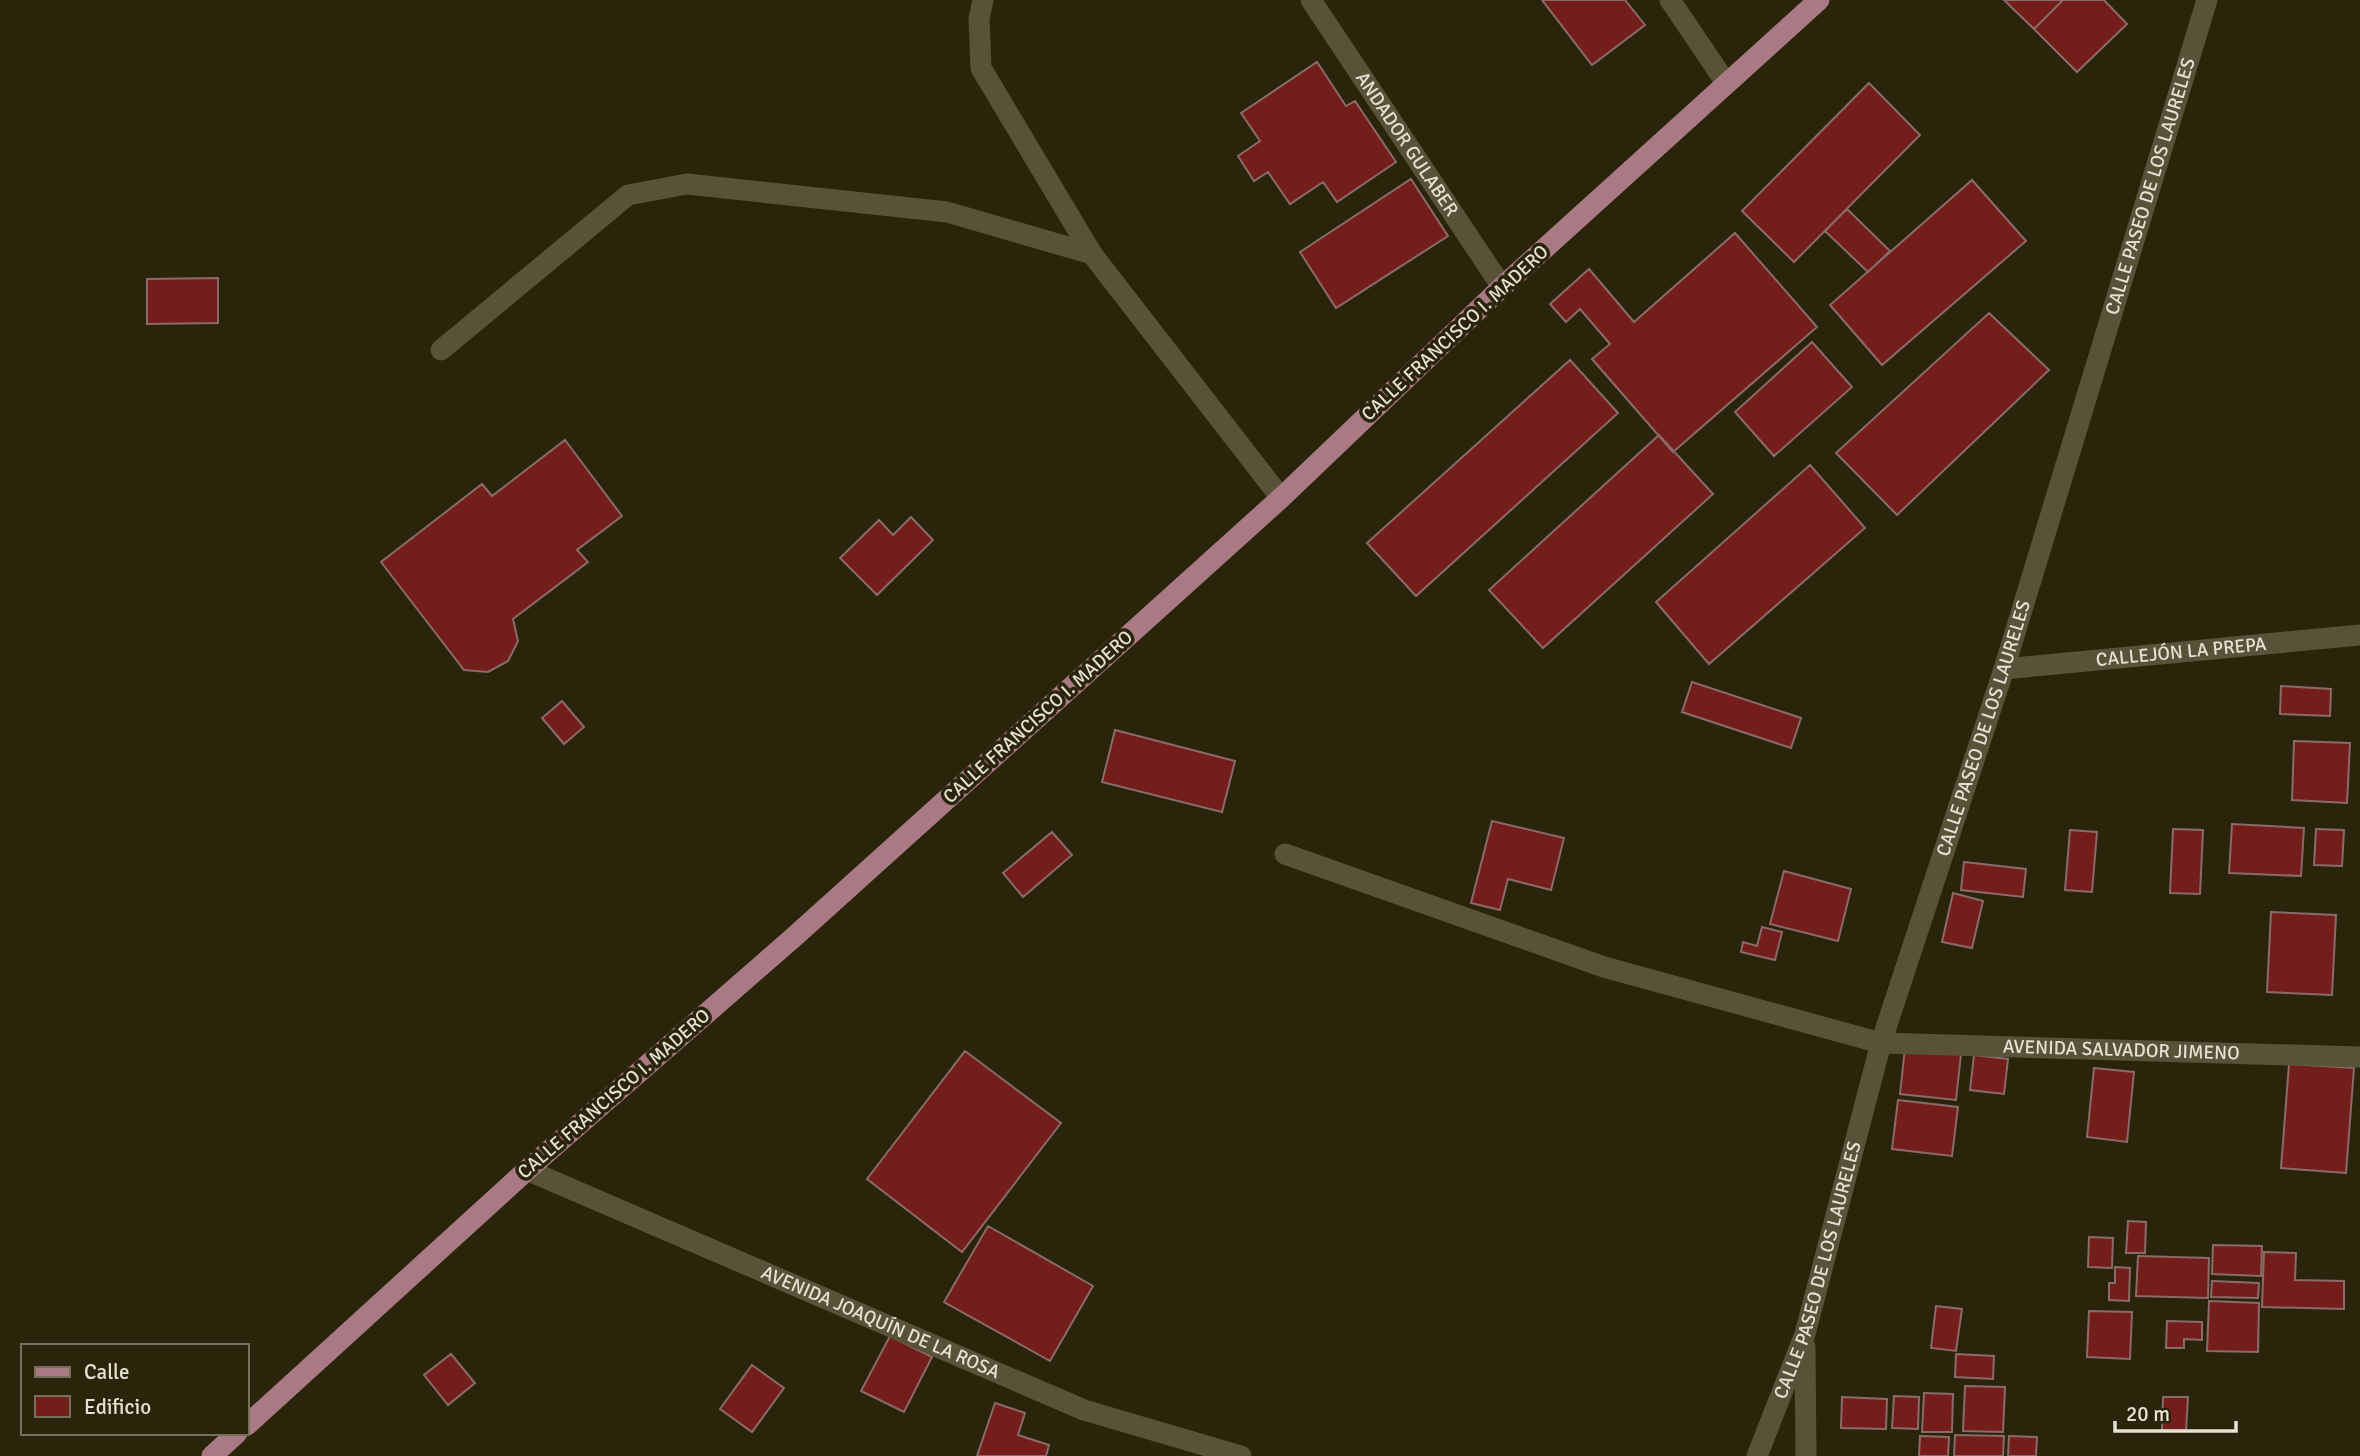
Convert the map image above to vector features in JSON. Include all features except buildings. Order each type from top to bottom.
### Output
[{"type":"main road","name":"CALLE FRANCISCO I. MADERO","points":[[248,1423],[527,1170],[794,937],[1281,498],[1502,287],[1819,0]]},
{"type":"main road","points":[[212,1456],[235,1435]]},
{"type":"street","points":[[983,0],[979,19],[981,68],[1092,254],[1281,498]]},
{"type":"street","name":"ANDADOR GULABER","points":[[1311,0],[1502,287]]},
{"type":"street","points":[[1670,0],[1726,83]]},
{"type":"street","name":"CALLE PASEO DE LOS LAURELES","points":[[1757,1456],[1805,1334],[1881,1043],[2004,669],[2207,0]]},
{"type":"street","points":[[441,350],[628,195],[687,184],[947,212],[1092,254]]},
{"type":"street","name":"CALLEJÓN LA PREPA","points":[[2004,669],[2360,635]]},
{"type":"street","name":"AVENIDA SALVADOR JIMENO","points":[[1285,854],[1604,967],[1881,1043],[2360,1057]]},
{"type":"street","name":"AVENIDA JOAQUÍN DE LA ROSA","points":[[527,1170],[1084,1410],[1241,1456]]},
{"type":"street","points":[[1805,1334],[1806,1456]]}]
